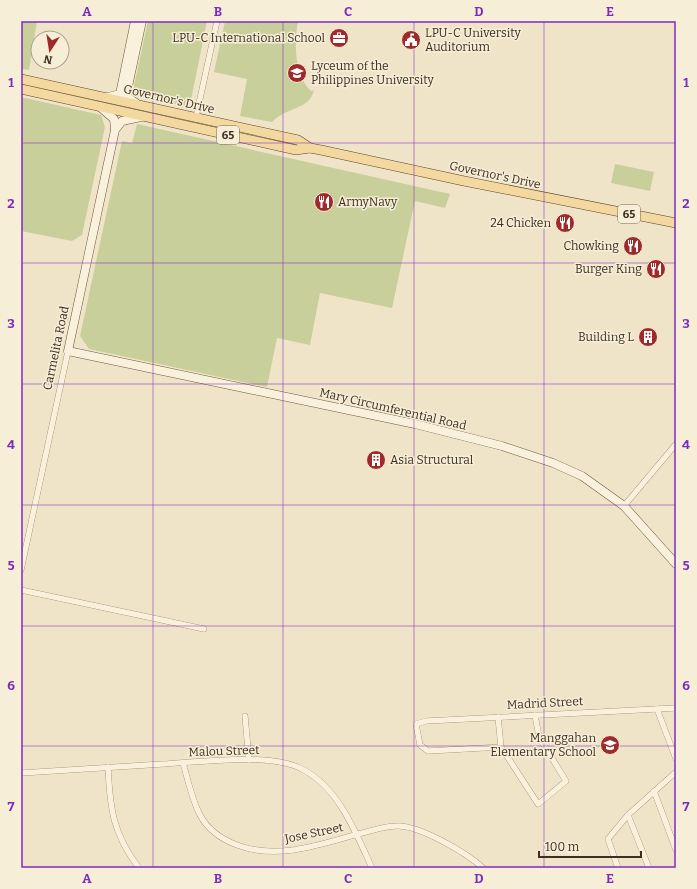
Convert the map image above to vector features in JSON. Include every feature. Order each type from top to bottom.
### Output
[{"type":"main road","name":"Governor's Drive","points":[[21,78],[298,140],[310,148]]},
{"type":"main road","name":"Governor's Drive","points":[[21,89],[296,150],[310,148],[471,183],[676,224]]},
{"type":"street","points":[[107,97],[120,94],[135,21]]},
{"type":"street","points":[[136,104],[126,96],[142,21]]},
{"type":"street","points":[[196,118],[217,21]]},
{"type":"street","points":[[98,106],[114,119],[116,130]]},
{"type":"street","points":[[116,130],[122,121],[130,118],[146,116]]},
{"type":"street","name":"Carmelita Road","points":[[21,570],[116,130]]},
{"type":"street","name":"Mary Circumferential Road","points":[[68,351],[415,424],[502,446],[553,463],[582,476],[624,506],[676,564]]},
{"type":"street","points":[[624,506],[676,444]]},
{"type":"street","points":[[21,590],[204,628]]},
{"type":"street","name":"Madrid Street","points":[[501,747],[428,751],[420,745],[416,724],[426,720],[676,708]]},
{"type":"street","points":[[657,709],[676,759]]},
{"type":"street","points":[[498,717],[501,747],[538,804],[566,781],[539,737],[535,715]]},
{"type":"street","points":[[245,716],[249,760]]},
{"type":"street","name":"Malou Street","points":[[21,773],[249,760],[280,761],[293,764],[306,770],[322,783],[340,805],[357,835],[372,868]]},
{"type":"street","name":"Jose Street","points":[[183,763],[199,814],[215,834],[226,841],[249,849],[280,852],[397,826],[407,826],[419,830],[449,845],[483,868]]},
{"type":"street","points":[[108,768],[113,819],[122,843],[139,868]]},
{"type":"street","points":[[618,868],[608,839],[628,815],[676,772]]},
{"type":"street","points":[[654,791],[676,850]]},
{"type":"street","points":[[628,815],[649,868]]},
{"type":"green space","points":[[21,21],[37,21],[36,30],[30,30],[29,70],[21,69]]},
{"type":"green space","points":[[148,21],[207,21],[191,100],[186,106],[132,95]]},
{"type":"green space","points":[[225,21],[298,21],[296,48],[298,68],[305,85],[311,91],[314,90],[307,102],[284,113],[272,122],[240,116],[247,79],[214,72]]},
{"type":"green space","points":[[21,97],[101,115],[105,127],[82,235],[72,241],[21,231]]},
{"type":"green space","points":[[137,124],[450,194],[445,208],[415,201],[392,308],[320,293],[310,345],[277,338],[267,387],[89,349],[80,336],[122,141],[132,143]]},
{"type":"green space","points":[[615,164],[654,172],[650,191],[611,183]]},
{"type":"place","name":"LPU-C International School","points":[[339,38]]},
{"type":"place","name":"LPU-C University Auditorium","points":[[411,40]]},
{"type":"place","name":"Lyceum of the Philippines University","points":[[297,73]]},
{"type":"place","name":"ArmyNavy","points":[[324,202]]},
{"type":"place","name":"24 Chicken","points":[[565,223]]},
{"type":"place","name":"Chowking","points":[[633,246]]},
{"type":"place","name":"Burger King","points":[[656,269]]},
{"type":"place","name":"Building L","points":[[648,337]]},
{"type":"place","name":"Asia Structural","points":[[376,460]]},
{"type":"place","name":"Manggahan Elementary School","points":[[610,745]]}]
